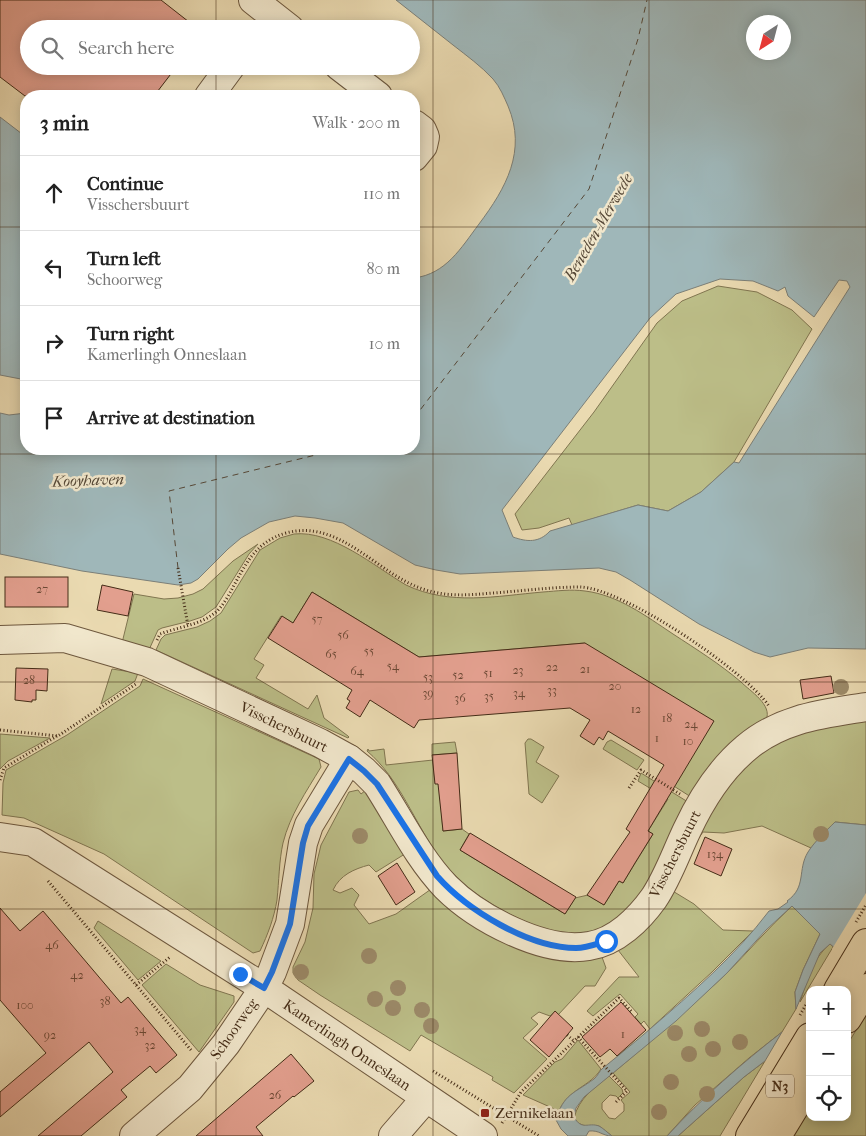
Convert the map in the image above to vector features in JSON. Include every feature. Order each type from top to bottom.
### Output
[{"type":"main road","points":[[840,986],[866,943]]},
{"type":"main road","points":[[851,1013],[866,988]]},
{"type":"main road","name":"N3","points":[[750,1136],[806,1043]]},
{"type":"main road","name":"N3","points":[[777,1136],[806,1089]]},
{"type":"street","points":[[213,90],[224,75]]},
{"type":"street","points":[[351,75],[370,90]]},
{"type":"street","points":[[420,128],[425,137],[420,149]]},
{"type":"street","name":"Visschersbuurt","points":[[0,640],[65,638],[147,662],[320,743],[349,759],[377,784],[437,876],[461,900],[479,913],[521,934],[546,943],[575,948],[606,941],[629,926],[644,910],[663,882],[700,806],[719,777],[731,763],[760,737],[797,720],[866,708]]},
{"type":"street","name":"Schoorweg","points":[[134,1136],[190,1088],[226,1044],[264,988],[290,924],[303,843],[308,826],[349,759]]},
{"type":"street","name":"Kamerlingh Onneslaan","points":[[0,837],[33,842],[264,988],[426,1098],[492,1130]]},
{"type":"street","points":[[393,1136],[426,1098]]},
{"type":"path","points":[[0,780],[4,768],[58,736],[137,683],[160,634],[188,626],[216,612],[223,604],[247,561],[256,549],[269,540],[285,533],[306,530],[334,537],[410,584],[426,590],[463,595],[583,588],[619,597],[717,658],[763,699],[773,714],[777,728]]},
{"type":"path","points":[[178,570],[188,626]]},
{"type":"path","points":[[0,730],[58,736]]},
{"type":"path","points":[[628,788],[641,770],[700,806]]},
{"type":"path","points":[[44,876],[206,1068]]},
{"type":"path","points":[[136,985],[172,956]]},
{"type":"path","points":[[492,1130],[521,1092],[620,998],[631,1013]]},
{"type":"path","points":[[567,1035],[574,1041]]},
{"type":"path","points":[[578,1037],[627,1091],[616,1102]]},
{"type":"green space","points":[[718,286],[757,292],[792,310],[812,329],[734,462],[701,492],[668,511],[638,505],[572,525],[569,518],[539,528],[522,530],[515,514],[594,412],[657,323],[682,301]]},
{"type":"green space","points":[[294,534],[308,534],[338,543],[367,559],[406,585],[439,596],[473,598],[574,590],[597,593],[609,597],[642,614],[733,675],[764,704],[767,714],[766,720],[691,797],[669,783],[677,770],[585,643],[419,657],[312,592],[293,623],[281,616],[254,659],[264,665],[256,678],[308,709],[317,695],[324,718],[348,736],[348,738],[156,650],[165,635],[197,627],[221,613],[260,550],[280,538]]},
{"type":"green space","points":[[258,544],[249,554],[216,607],[202,617],[158,630],[148,652],[122,643],[134,594],[164,599],[193,594],[203,589],[233,561]]},
{"type":"green space","points":[[112,669],[138,673],[135,681],[101,704]]},
{"type":"green space","points":[[143,679],[319,759],[321,767],[299,804],[286,833],[281,857],[276,907],[260,951],[253,953],[104,854],[24,818],[2,815],[3,783],[6,770],[67,735],[140,686]]},
{"type":"green space","points":[[866,721],[866,825],[835,822],[811,848],[762,826],[724,833],[703,832],[698,839],[695,838],[732,777],[777,739],[811,730]]},
{"type":"green space","points":[[0,734],[50,738],[8,761],[0,769]]},
{"type":"green space","points":[[528,739],[544,747],[536,762],[559,776],[542,803],[529,794],[525,743]]},
{"type":"green space","points":[[611,740],[644,760],[637,770],[603,749],[607,742]]},
{"type":"green space","points":[[455,742],[457,753],[432,755],[432,744]]},
{"type":"green space","points":[[368,749],[369,751],[384,749],[386,765],[433,760],[435,783],[439,784],[443,831],[462,829],[469,834],[460,850],[565,914],[575,898],[588,895],[604,905],[619,881],[623,883],[653,834],[648,831],[668,799],[638,781],[641,773],[688,802],[649,879],[621,916],[596,931],[573,935],[558,933],[543,929],[498,908],[466,886],[439,857],[389,774],[367,751]]},
{"type":"green space","points":[[358,790],[361,794],[366,790],[408,852],[376,872],[369,865],[358,868],[339,880],[333,890],[340,893],[352,888],[359,895],[354,905],[369,924],[396,914],[434,887],[571,957],[671,890],[694,904],[723,930],[753,931],[650,1029],[644,1021],[641,1024],[635,1017],[638,1014],[620,994],[593,1016],[587,1011],[619,977],[639,977],[618,950],[602,957],[606,968],[595,986],[585,986],[558,1015],[555,1012],[550,1016],[539,1012],[531,1018],[538,1024],[523,1038],[547,1059],[514,1093],[492,1080],[493,1077],[421,1035],[410,1051],[320,995],[298,980],[293,973],[293,967],[305,942],[313,908],[314,874],[321,845],[349,792]]},
{"type":"green space","points":[[792,906],[820,934],[795,992],[796,1009],[782,1032],[695,1105],[667,1136],[612,1136],[599,1126],[585,1126],[578,1123],[574,1118],[579,1105],[588,1094],[609,1076],[622,1089],[623,1093],[618,1098],[610,1095],[602,1103],[602,1109],[609,1118],[615,1119],[624,1111],[624,1104],[621,1100],[630,1092],[613,1073],[684,1013],[725,975]]},
{"type":"green space","points":[[98,921],[161,961],[138,980],[94,928]]},
{"type":"green space","points":[[830,944],[833,947],[810,986],[806,986],[806,992],[800,1002],[814,963]]},
{"type":"green space","points":[[166,964],[200,985],[234,996],[234,1002],[199,1052],[142,985]]},
{"type":"green space","points":[[866,1014],[866,1136],[793,1136],[806,1114],[806,1121],[851,1121],[851,1038]]},
{"type":"green space","points":[[578,1040],[601,1069],[591,1080],[573,1093],[559,1111],[523,1095],[555,1062],[562,1059]]},
{"type":"green space","points":[[765,1061],[720,1136],[678,1136],[744,1077]]},
{"type":"water","points":[[396,0],[866,0],[866,649],[808,648],[770,657],[754,652],[699,624],[616,572],[599,568],[460,574],[436,570],[415,565],[343,523],[315,518],[295,516],[269,522],[241,538],[198,579],[191,583],[178,585],[82,571],[0,554],[0,413],[9,415],[20,414],[20,455],[420,455],[420,277],[435,271],[459,251],[498,197],[511,168],[514,154],[515,138],[508,106],[500,89],[484,70]],"holes":[[[720,279],[753,281],[778,291],[785,287],[788,296],[814,317],[839,280],[847,281],[850,287],[739,463],[734,462],[701,492],[668,511],[638,505],[550,531],[542,538],[523,540],[513,537],[502,510],[650,318],[676,294]]]},
{"type":"water","points":[[0,117],[20,132],[20,379],[0,375]]},
{"type":"water","points":[[835,822],[866,825],[866,973],[830,944],[820,953],[796,1009],[795,992],[820,934],[792,906],[766,930],[727,973],[676,1021],[584,1097],[576,1108],[574,1117],[580,1124],[599,1126],[612,1136],[589,1131],[586,1136],[568,1136],[556,1120],[566,1099],[594,1079],[602,1069],[697,987],[728,958],[769,911],[778,909],[788,902],[800,884],[803,865],[808,852]]},
{"type":"water","points":[[782,1032],[765,1061],[744,1077],[678,1136],[667,1136],[722,1082]]},
{"type":"pier","points":[[866,893],[866,976],[832,949]]},
{"type":"building","points":[[0,0],[161,0],[187,20],[20,20],[20,75],[170,75],[159,90],[20,90],[20,92],[0,77]]},
{"type":"building","points":[[5,577],[68,577],[68,607],[5,607]]},
{"type":"building","points":[[102,585],[133,592],[128,616],[97,610]]},
{"type":"building","points":[[312,592],[419,657],[585,643],[714,721],[648,831],[653,834],[623,883],[619,881],[604,905],[587,895],[630,832],[626,829],[664,765],[608,731],[603,740],[599,737],[594,745],[580,736],[590,720],[570,708],[419,720],[414,728],[370,700],[360,717],[346,708],[350,701],[347,699],[352,690],[268,638],[282,616],[293,623]]},
{"type":"building","points":[[16,668],[48,669],[47,691],[36,690],[36,700],[32,700],[32,702],[15,700]]},
{"type":"building","points":[[831,676],[834,693],[803,699],[800,680]]},
{"type":"building","points":[[457,753],[462,829],[443,831],[438,784],[435,784],[432,755]]},
{"type":"building","points":[[470,833],[576,897],[565,914],[460,850]]},
{"type":"building","points":[[705,837],[732,849],[721,876],[694,864]]},
{"type":"building","points":[[397,863],[415,892],[396,905],[378,876]]},
{"type":"building","points":[[0,908],[20,931],[43,911],[121,1003],[128,997],[177,1055],[156,1073],[150,1066],[121,1090],[127,1097],[81,1136],[38,1136],[113,1072],[89,1042],[0,1117],[0,1092],[46,1053],[0,1000]]},
{"type":"building","points":[[621,1002],[646,1030],[617,1056],[610,1049],[600,1057],[582,1037]]},
{"type":"building","points":[[555,1011],[573,1028],[549,1057],[530,1040]]},
{"type":"building","points":[[291,1054],[314,1081],[256,1127],[263,1136],[196,1136]]},
{"type":"ferry route","points":[[420,410],[589,189],[638,39],[647,0]]},
{"type":"ferry route","points":[[178,568],[169,491],[316,455]]},
{"type":"place","name":"Zernikelaan","points":[[485,1113]]},
{"type":"route","points":[[240,974],[264,988],[290,924],[303,843],[308,826],[349,759],[377,784],[412,840],[447,888],[479,913],[500,925],[546,943],[575,948],[606,941]]},
{"type":"water label","name":"Beneden-Merwede","points":[[598,227]]},
{"type":"water label","name":"Kooyhaven","points":[[88,480]]}]
